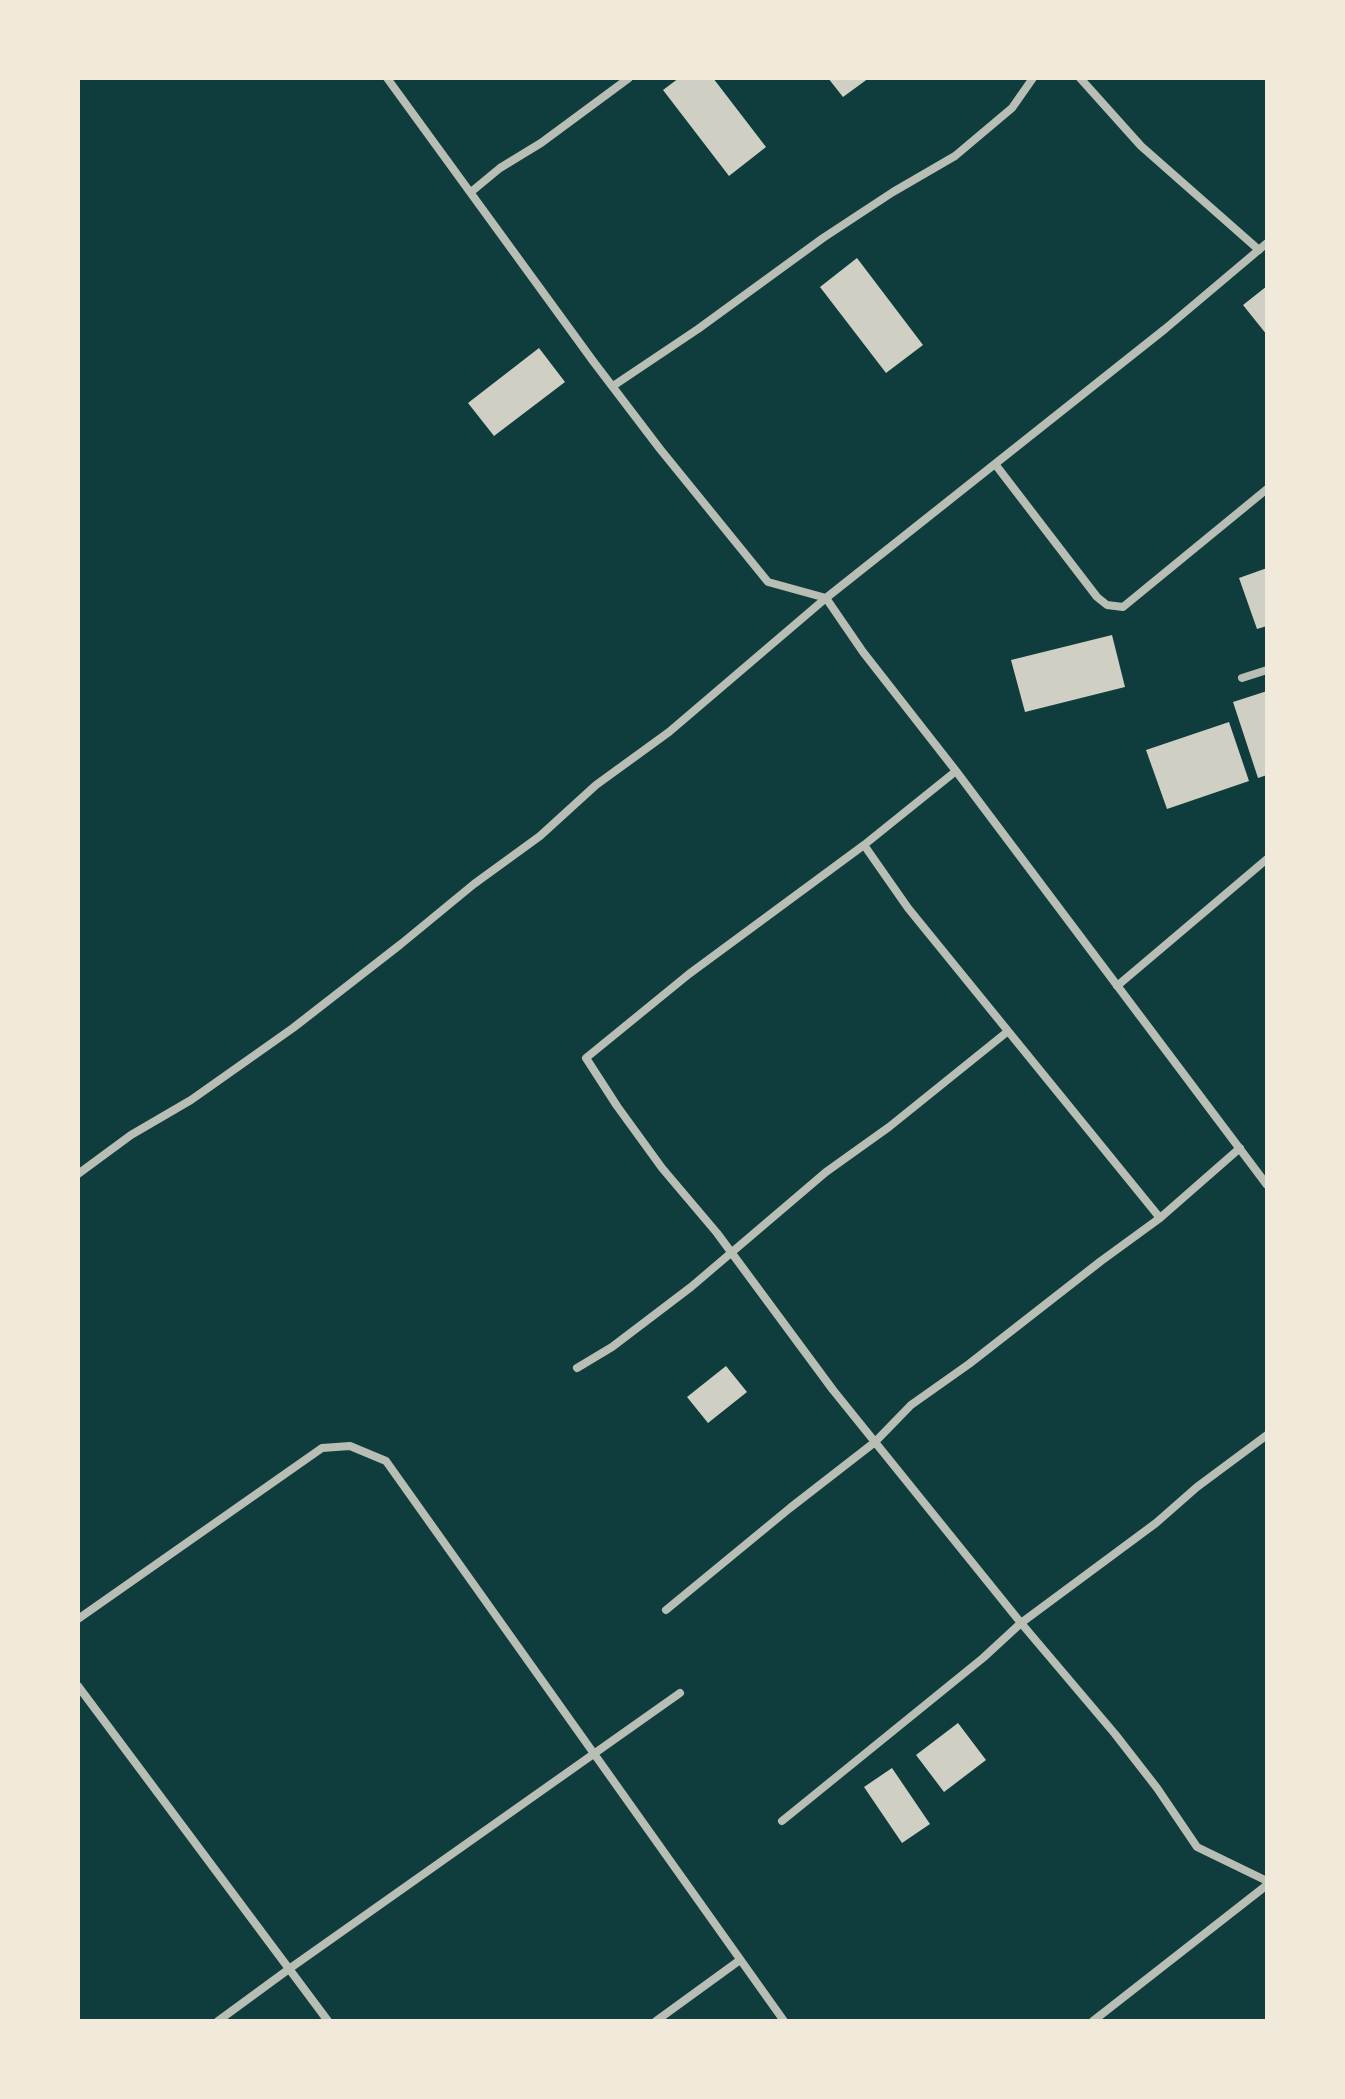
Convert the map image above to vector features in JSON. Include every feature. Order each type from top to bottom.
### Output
[{"type":"street","points":[[387,78],[660,449],[768,582],[826,598],[863,652],[1267,1185]]},
{"type":"street","points":[[471,192],[500,168],[541,143],[629,78]]},
{"type":"street","points":[[613,386],[823,238],[955,156],[1012,108],[1033,78]]},
{"type":"street","points":[[1080,78],[1141,146],[1259,250]]},
{"type":"street","points":[[78,1174],[131,1135],[191,1100],[293,1028],[474,884],[540,836],[596,785],[669,732],[826,598],[1165,329],[1267,243]]},
{"type":"street","points":[[995,464],[1097,597],[1107,605],[1123,607],[1267,489]]},
{"type":"street","points":[[1242,678],[1267,670]]},
{"type":"street","points":[[956,771],[864,845],[689,974],[586,1058],[662,1168],[731,1252],[833,1390],[1115,1734],[1197,1847],[1267,1883],[1093,2021]]},
{"type":"street","points":[[864,845],[908,908],[1160,1218]]},
{"type":"street","points":[[1117,986],[1267,859]]},
{"type":"street","points":[[577,1368],[612,1347],[691,1287],[826,1172],[889,1127],[1007,1032]]},
{"type":"street","points":[[666,1610],[875,1442],[911,1405],[1160,1218],[1240,1148]]},
{"type":"street","points":[[782,1821],[983,1658],[1021,1623],[1156,1523],[1197,1487],[1267,1435]]},
{"type":"street","points":[[78,1619],[322,1448],[350,1446],[386,1461],[784,2021]]},
{"type":"street","points":[[78,1686],[328,2021]]},
{"type":"street","points":[[218,2021],[680,1693]]},
{"type":"street","points":[[656,2021],[740,1960]]},
{"type":"building","points":[[679,78],[713,78],[766,147],[729,176],[663,90]]},
{"type":"building","points":[[828,78],[869,78],[843,97]]},
{"type":"building","points":[[857,258],[923,345],[886,373],[820,287]]},
{"type":"building","points":[[1267,286],[1267,335],[1243,305]]},
{"type":"building","points":[[539,348],[565,382],[494,436],[468,403]]},
{"type":"building","points":[[1267,568],[1267,626],[1257,629],[1239,578]]},
{"type":"building","points":[[1112,635],[1125,687],[1025,712],[1011,660]]},
{"type":"building","points":[[1267,691],[1267,775],[1258,778],[1233,702]]},
{"type":"building","points":[[1229,722],[1249,781],[1167,809],[1146,750]]},
{"type":"building","points":[[726,1366],[747,1392],[708,1423],[687,1397]]},
{"type":"building","points":[[958,1723],[986,1760],[944,1792],[916,1755]]},
{"type":"building","points":[[892,1768],[930,1824],[902,1843],[864,1787]]}]
